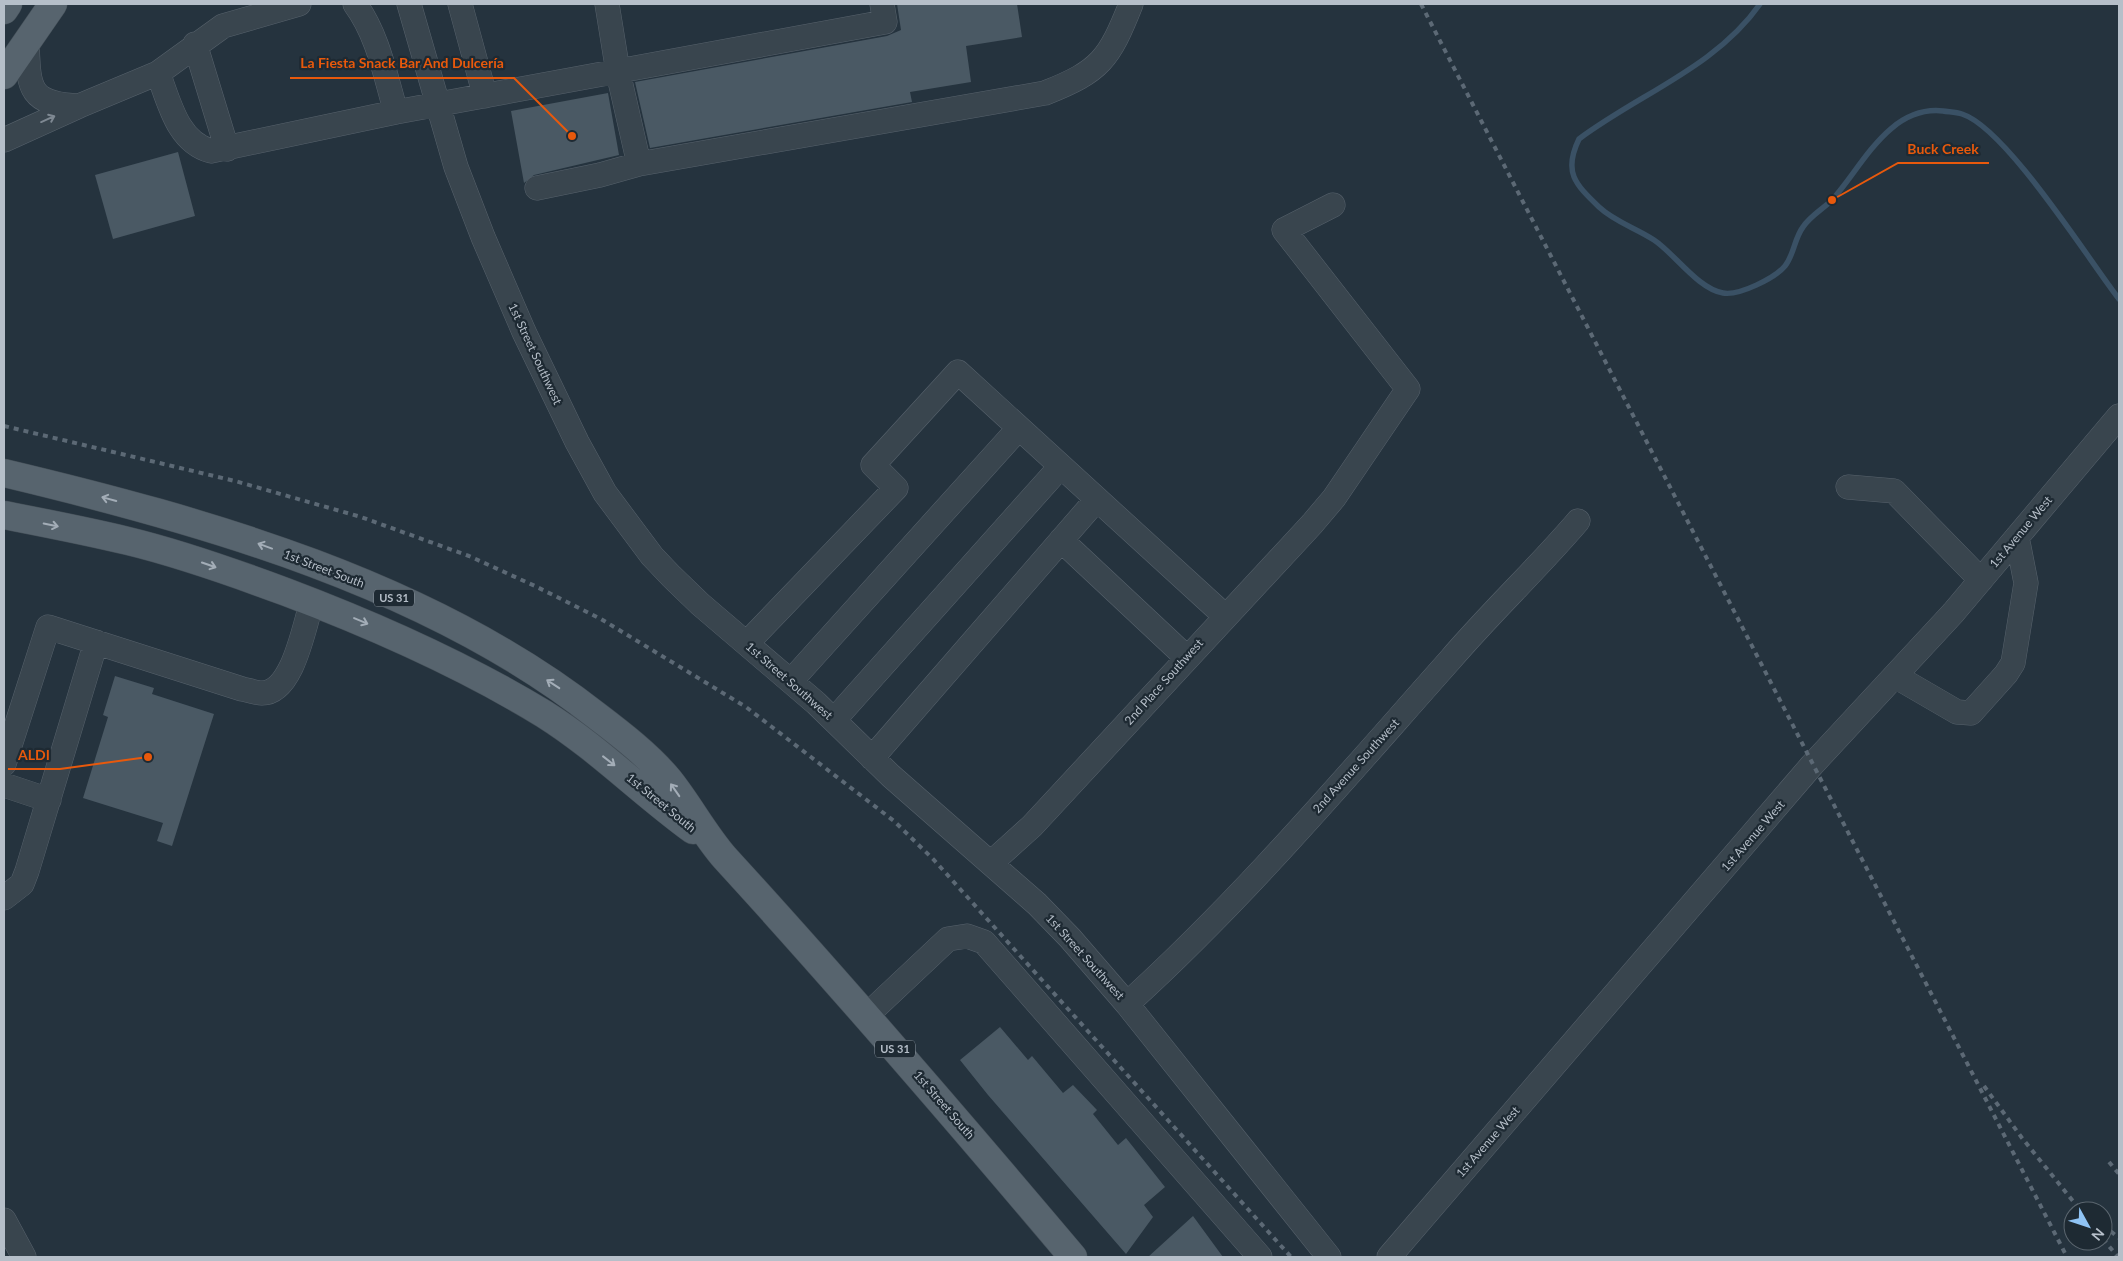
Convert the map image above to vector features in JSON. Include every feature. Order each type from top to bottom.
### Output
[{"type":"main road","points":[[4,10],[8,4]]},
{"type":"main road","points":[[4,76],[53,4]]},
{"type":"main road","name":"1st Street South","points":[[4,473],[187,520],[336,573],[477,638],[533,670],[595,714],[626,740],[668,780],[713,844],[866,1016],[1073,1257]]},
{"type":"main road","name":"1st Street South","points":[[4,515],[128,541],[193,559],[312,602],[405,640],[452,662],[575,735],[631,778],[669,812],[713,844]]},
{"type":"main road","points":[[575,735],[595,714]]},
{"type":"street","points":[[4,140],[158,72],[223,26],[299,4]]},
{"type":"street","points":[[355,4],[365,18],[378,49],[396,112]]},
{"type":"street","name":"1st Street Southwest","points":[[409,4],[436,105],[456,168],[524,332],[577,442],[605,493],[652,556],[671,576],[791,681],[872,758],[991,863],[1056,924],[1127,1004],[1329,1257]]},
{"type":"street","points":[[460,4],[486,96]]},
{"type":"street","points":[[606,4],[618,72],[639,164]]},
{"type":"street","points":[[158,72],[179,127],[204,149],[211,151],[396,112],[885,22],[882,4]]},
{"type":"street","points":[[537,188],[600,176],[639,164],[1045,93],[1076,81],[1103,60],[1117,39],[1131,4]]},
{"type":"street","points":[[27,42],[28,75],[36,94],[51,103],[79,106]]},
{"type":"street","points":[[195,44],[227,149]]},
{"type":"street","name":"2nd Place Southwest","points":[[991,863],[1032,826],[1334,498],[1408,389],[1284,230],[1332,205]]},
{"type":"street","points":[[747,643],[896,488],[873,465],[958,372],[1225,616]]},
{"type":"street","points":[[791,681],[1019,428]]},
{"type":"street","name":"1st Avenue West","points":[[1389,1257],[1812,765],[1895,676],[2115,430]]},
{"type":"street","points":[[834,720],[1061,466]]},
{"type":"street","points":[[1848,487],[1894,491],[1980,580]]},
{"type":"street","points":[[872,758],[1097,498]]},
{"type":"street","name":"2nd Avenue Southwest","points":[[1127,1004],[1175,960],[1254,880],[1390,730],[1450,659],[1540,565],[1578,521]]},
{"type":"street","points":[[1895,676],[1957,712],[1971,713],[1982,703],[2013,663],[2026,583],[2017,538]]},
{"type":"street","points":[[1061,540],[1186,658]]},
{"type":"street","points":[[4,764],[48,627],[242,689],[262,693],[274,689],[287,678],[312,602]]},
{"type":"street","points":[[4,898],[22,884],[96,642]]},
{"type":"street","points":[[4,785],[49,800]]},
{"type":"street","points":[[866,1016],[948,939],[967,936],[984,942],[1260,1257]]},
{"type":"street","points":[[4,1220],[24,1257]]},
{"type":"building","points":[[897,4],[1017,4],[1022,37],[966,46],[971,82],[910,92],[912,102],[650,148],[635,82],[887,36],[901,30]]},
{"type":"building","points":[[608,93],[619,155],[534,175],[524,183],[511,111]]},
{"type":"building","points":[[178,152],[195,216],[113,239],[95,175]]},
{"type":"building","points":[[115,676],[154,688],[152,694],[214,714],[172,846],[157,841],[163,823],[83,798],[108,717],[103,715]]},
{"type":"building","points":[[1000,1027],[1028,1060],[1032,1056],[1063,1093],[1073,1085],[1097,1110],[1093,1114],[1118,1145],[1126,1138],[1165,1187],[1144,1205],[1153,1217],[1126,1254],[960,1060]]},
{"type":"building","points":[[1193,1216],[1223,1257],[1148,1257]]},
{"type":"waterway","points":[[1760,4],[1742,26],[1699,63],[1579,139],[1572,160],[1574,177],[1584,191],[1605,212],[1654,240],[1704,285],[1723,293],[1738,292],[1765,281],[1785,266],[1806,223],[1832,200],[1878,141],[1892,128],[1907,118],[1924,112],[1943,111],[1957,113],[1980,124],[2001,143],[2023,168],[2119,299]]},
{"type":"railway","points":[[1421,4],[2067,1257]]},
{"type":"railway","points":[[4,426],[235,481],[361,517],[469,556],[601,619],[746,707],[894,821],[934,860],[1291,1257]]},
{"type":"railway","points":[[1984,1086],[2022,1138],[2073,1201]]},
{"type":"railway","points":[[2109,1162],[2119,1174]]},
{"type":"railway","points":[[2113,1233],[2119,1238]]},
{"type":"railway","points":[[2113,1251],[2118,1257]]},
{"type":"place","name":"La Fiesta Snack Bar And Dulcería","points":[[572,136]]},
{"type":"place","name":"Buck Creek","points":[[1832,200]]},
{"type":"place","name":"ALDI","points":[[148,757]]}]
